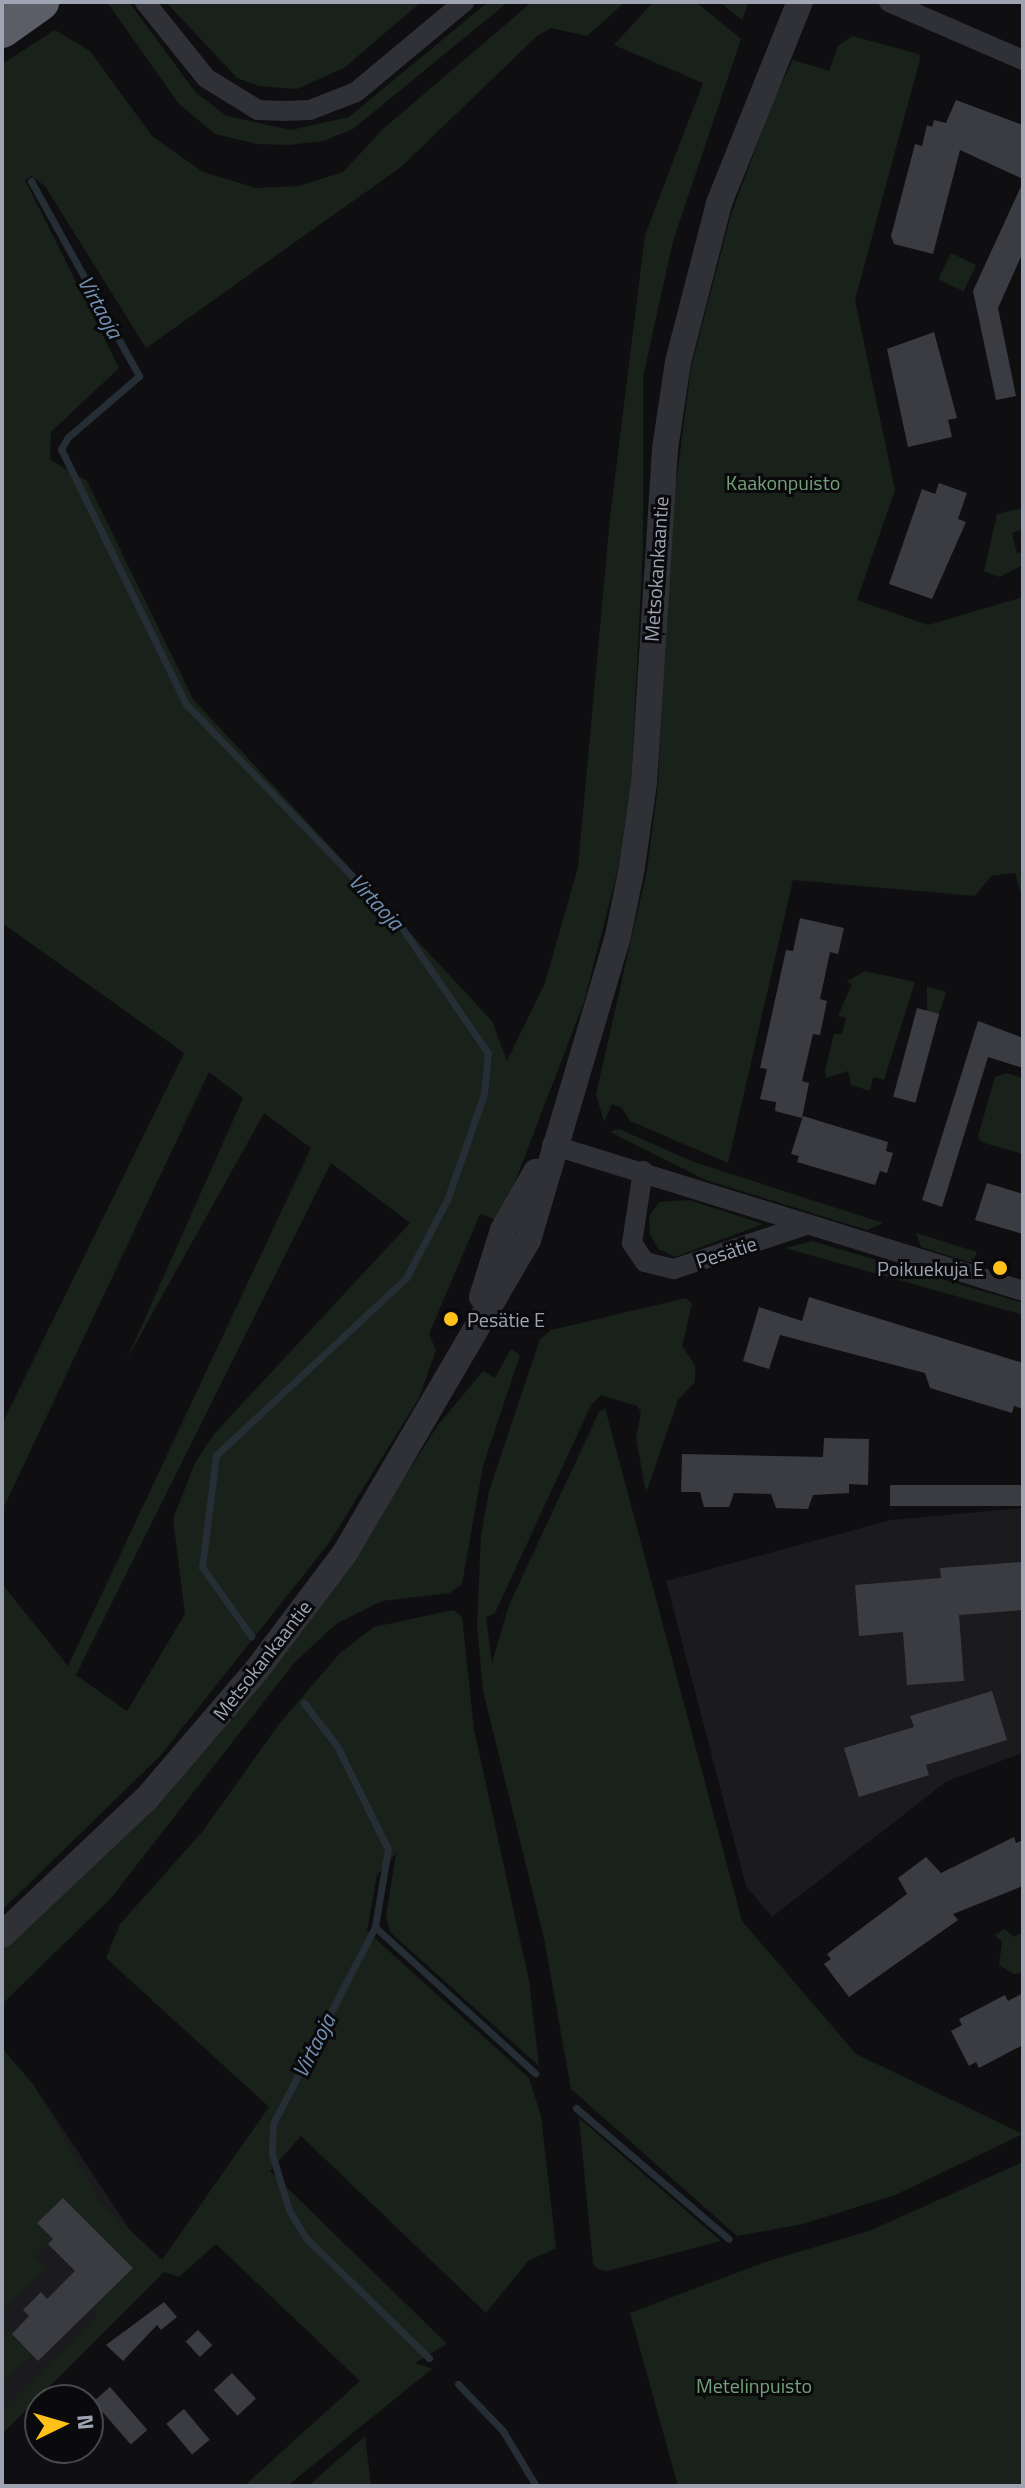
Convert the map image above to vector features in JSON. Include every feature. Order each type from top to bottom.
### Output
[{"type":"highway","points":[[2,29],[40,2]]},
{"type":"street","points":[[145,2],[206,78],[258,110],[283,111],[310,110],[356,92],[464,2]]},
{"type":"street","name":"Metsokankaantie","points":[[2,1935],[147,1798],[256,1671],[345,1553],[467,1342],[503,1230],[552,1145],[599,1003],[632,867],[644,783],[664,463],[678,362],[719,203],[800,2]]},
{"type":"street","points":[[889,2],[1023,60]]},
{"type":"street","name":"Pesätie","points":[[552,1145],[1023,1291]]},
{"type":"street","name":"Pesätie","points":[[643,1171],[632,1243],[645,1262],[674,1269],[806,1225]]},
{"type":"shaded area","points":[[1023,1508],[1023,1753],[947,1781],[772,1917],[746,1886],[666,1581],[891,1520]]},
{"type":"shaded area","points":[[33,2084],[156,2269],[45,2384],[24,2384],[24,2405],[2,2428],[2,2112]]},
{"type":"green space","points":[[107,2],[129,2],[196,93],[227,116],[291,130],[349,117],[488,2],[508,2],[353,129],[323,141],[289,145],[257,144],[215,134],[179,104]]},
{"type":"green space","points":[[166,2],[421,2],[344,68],[297,89],[259,86],[237,78]]},
{"type":"green space","points":[[532,2],[625,2],[587,36],[551,28],[537,36],[401,167],[146,348],[45,186],[31,176],[25,180],[119,368],[51,432],[50,460],[87,481],[193,699],[492,1021],[507,1061],[545,983],[578,867],[610,518],[645,235],[703,83],[614,45],[653,2],[696,2],[741,39],[673,241],[643,377],[643,549],[631,782],[619,865],[584,1002],[500,1221],[480,1214],[429,1334],[436,1350],[419,1398],[329,1543],[160,1756],[2,1910],[2,1584],[68,1666],[311,1148],[264,1113],[126,1361],[243,1098],[209,1072],[2,1511],[2,1424],[184,1053],[2,923],[2,64],[55,30],[90,51],[152,136],[203,172],[256,188],[299,186],[343,172],[384,128]],"holes":[[[331,1163],[410,1223],[214,1434],[195,1463],[173,1519],[185,1614],[127,1711],[76,1675]]]},
{"type":"green space","points":[[720,2],[749,2],[742,20]]},
{"type":"green space","name":"Kaakonpuisto","points":[[852,36],[919,54],[920,59],[855,300],[895,490],[857,600],[928,625],[1023,597],[1023,900],[1015,873],[991,876],[975,896],[793,880],[728,1163],[630,1121],[622,1108],[612,1104],[604,1122],[596,1094],[647,870],[658,785],[668,547],[691,367],[731,215],[775,96],[793,60],[829,71],[838,46]]},
{"type":"green space","points":[[951,253],[976,265],[963,291],[938,279]]},
{"type":"green space","points":[[1023,508],[1023,529],[1012,533],[1017,553],[1023,552],[1023,565],[999,577],[984,571],[997,514]]},
{"type":"green space","points":[[865,971],[915,982],[884,1080],[873,1077],[870,1091],[851,1085],[848,1071],[826,1078],[825,1071],[834,1034],[842,1034],[846,1018],[838,1016],[852,984],[846,982]]},
{"type":"green space","points":[[927,986],[946,992],[939,1014],[927,1011]]},
{"type":"green space","points":[[1006,1073],[1023,1078],[1023,1154],[981,1142],[978,1136],[995,1077]]},
{"type":"green space","points":[[619,1129],[694,1162],[883,1223],[867,1230],[706,1180],[610,1132]]},
{"type":"green space","points":[[689,1200],[763,1224],[675,1257],[658,1249],[650,1234],[649,1217],[659,1202]]},
{"type":"green space","points":[[916,1233],[977,1252],[972,1263],[921,1247]]},
{"type":"green space","points":[[812,1241],[1023,1303],[1023,1315],[785,1248]]},
{"type":"green space","points":[[686,1298],[692,1304],[682,1346],[695,1365],[695,1382],[678,1400],[646,1493],[636,1438],[641,1412],[637,1406],[601,1395],[591,1405],[495,1613],[486,1617],[492,1663],[509,1605],[599,1412],[605,1408],[742,1921],[856,2054],[1023,2134],[895,2195],[803,2224],[737,2236],[571,2089],[544,1938],[483,1691],[477,1626],[481,1535],[489,1491],[540,1339],[551,1330]]},
{"type":"green space","points":[[511,1349],[520,1355],[483,1466],[462,1584],[450,1593],[382,1601],[336,1624],[294,1663],[111,1898],[2,2004],[2,1944],[322,1604],[438,1425],[483,1371],[495,1378]]},
{"type":"green space","points":[[453,1610],[462,1617],[474,1729],[529,1981],[539,2066],[390,1932],[386,1916],[396,1853],[377,1875],[367,1931],[529,2078],[541,2116],[556,2248],[528,2261],[486,2313],[301,2136],[270,2171],[447,2344],[415,2363],[432,2369],[287,2486],[244,2486],[360,2381],[216,2244],[179,2277],[164,2272],[52,2384],[28,2384],[98,2315],[92,2308],[132,2268],[63,2198],[38,2223],[53,2239],[35,2257],[46,2269],[2,2311],[2,2048],[33,2084],[101,2203],[162,2260],[269,2107],[106,1958],[120,1924],[202,1832],[279,1724],[340,1653],[374,1627]]},
{"type":"green space","points":[[1004,1929],[1014,1937],[1023,1932],[1023,1973],[1014,1974],[999,1965],[1002,1942],[995,1935]]},
{"type":"green space","points":[[579,2118],[721,2241],[607,2271],[598,2269],[593,2264]]},
{"type":"green space","name":"Metelinpuisto","points":[[1023,2162],[1023,2486],[678,2486],[630,2313],[765,2262],[869,2231]]},
{"type":"green space","points":[[12,2330],[32,2355],[4,2382],[2,2336]]},
{"type":"green space","points":[[24,2388],[24,2412],[2,2434],[2,2410]]},
{"type":"green space","points":[[365,2436],[371,2486],[308,2486]]},
{"type":"building","points":[[956,100],[1023,125],[1023,179],[960,150],[933,254],[894,244],[891,236],[915,144],[922,146],[927,125],[932,127],[934,120],[946,123]]},
{"type":"building","points":[[1023,182],[1023,252],[998,308],[1016,396],[996,400],[973,291]]},
{"type":"building","points":[[934,332],[957,418],[948,420],[952,437],[908,447],[887,349]]},
{"type":"building","points":[[939,483],[967,493],[958,519],[966,522],[932,599],[889,584],[922,489],[935,494]]},
{"type":"building","points":[[800,918],[844,928],[838,954],[830,952],[820,999],[827,1001],[820,1035],[813,1034],[802,1081],[809,1083],[802,1118],[775,1111],[776,1102],[760,1099],[767,1069],[760,1068],[786,950],[793,951]]},
{"type":"building","points":[[917,1008],[939,1014],[915,1103],[893,1097]]},
{"type":"building","points":[[978,1021],[1023,1038],[1023,1068],[988,1057],[942,1207],[922,1200]]},
{"type":"building","points":[[803,1116],[888,1142],[886,1151],[893,1153],[887,1173],[880,1171],[875,1185],[797,1162],[799,1156],[791,1154]]},
{"type":"building","points":[[987,1183],[1023,1194],[1023,1234],[975,1220]]},
{"type":"building","points":[[809,1297],[1023,1363],[1023,1409],[1014,1406],[1012,1413],[930,1388],[925,1373],[780,1335],[769,1369],[743,1361],[759,1307],[802,1321]]},
{"type":"building","points":[[824,1438],[869,1439],[868,1485],[849,1484],[849,1493],[813,1495],[808,1509],[776,1508],[771,1494],[734,1493],[729,1507],[704,1507],[700,1492],[681,1492],[682,1454],[823,1457]]},
{"type":"building","points":[[890,1485],[1023,1485],[1023,1506],[890,1506]]},
{"type":"building","points":[[1023,1562],[1023,1610],[959,1615],[964,1681],[907,1685],[903,1632],[859,1636],[855,1585],[941,1578],[940,1568]]},
{"type":"building","points":[[992,1691],[1007,1740],[926,1765],[929,1775],[859,1797],[844,1748],[914,1727],[910,1716]]},
{"type":"building","points":[[1014,1837],[1016,1843],[1023,1840],[1023,1886],[953,1914],[958,1920],[849,1997],[824,1964],[831,1959],[827,1954],[907,1894],[898,1878],[926,1857],[941,1873]]},
{"type":"building","points":[[1023,1993],[1023,2045],[979,2068],[976,2062],[969,2066],[951,2031],[962,2025],[959,2019],[1005,1995],[1008,2001]]},
{"type":"building","points":[[63,2198],[133,2268],[38,2361],[12,2334],[29,2316],[23,2310],[41,2292],[47,2299],[75,2271],[48,2244],[53,2239],[37,2223]]},
{"type":"building","points":[[164,2302],[177,2317],[161,2330],[157,2325],[123,2361],[106,2345]]},
{"type":"building","points":[[198,2330],[212,2345],[200,2357],[186,2342]]},
{"type":"building","points":[[232,2373],[256,2399],[238,2416],[214,2390]]},
{"type":"building","points":[[110,2387],[147,2430],[131,2444],[104,2414],[104,2392]]},
{"type":"building","points":[[184,2409],[210,2440],[192,2454],[166,2424]]},
{"type":"waterway","name":"Virtaoja","points":[[31,181],[139,376],[68,437],[61,449],[186,704],[402,928],[488,1053],[484,1094],[447,1200],[406,1278],[216,1455],[202,1567],[251,1636]]},
{"type":"waterway","name":"Virtaoja","points":[[304,1703],[337,1746],[388,1849],[375,1927],[273,2124],[272,2154],[289,2210],[306,2238],[429,2358]]},
{"type":"waterway","points":[[375,1927],[535,2073]]},
{"type":"waterway","points":[[576,2108],[729,2239]]},
{"type":"waterway","name":"Virtaoja","points":[[458,2384],[503,2431],[536,2486]]},
{"type":"place","name":"Poikuekuja E","points":[[1000,1268]]},
{"type":"place","name":"Pesätie E","points":[[451,1319]]}]
